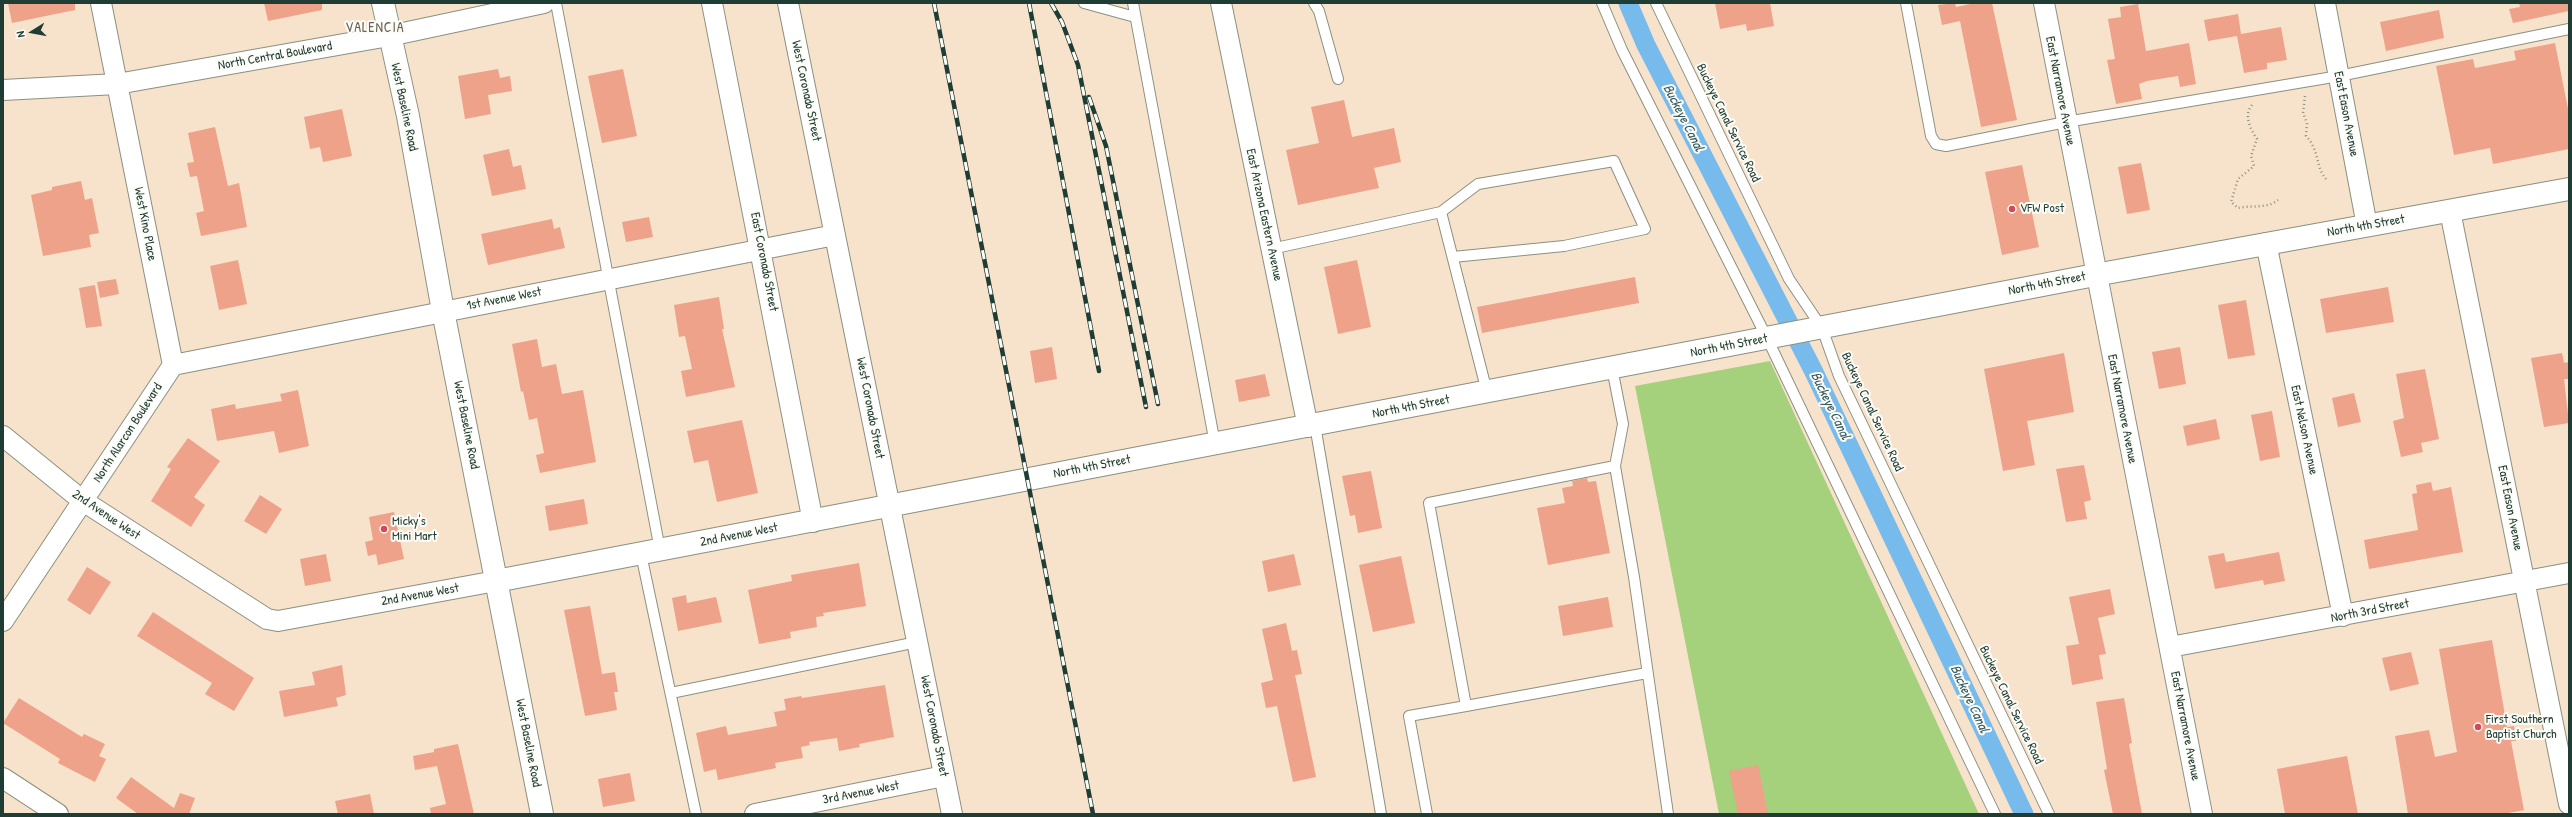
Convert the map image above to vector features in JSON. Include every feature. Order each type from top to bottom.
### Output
[{"type":"street","name":"West Kino Place","points":[[101,3],[173,365]]},
{"type":"street","name":"West Baseline Road","points":[[383,3],[389,36],[408,116],[443,310],[542,814]]},
{"type":"street","name":"North Central Boulevard","points":[[3,90],[117,84],[389,36],[544,3]]},
{"type":"street","name":"East Coronado Street","points":[[712,3],[761,248],[813,522]]},
{"type":"street","name":"West Coronado Street","points":[[788,3],[952,814]]},
{"type":"street","name":"East Arizona Eastern Avenue","points":[[1221,3],[1271,249],[1311,426]]},
{"type":"street","name":"East Narramore Avenue","points":[[2044,3],[2095,275],[2202,814]]},
{"type":"street","name":"East Eason Avenue","points":[[2324,3],[2367,226]]},
{"type":"street","name":"North 4th Street","points":[[890,506],[2095,275],[2569,189]]},
{"type":"street","name":"East Eason Avenue","points":[[2450,211],[2569,804]]},
{"type":"street","name":"1st Avenue West","points":[[173,365],[443,310],[835,235]]},
{"type":"street","name":"East Nelson Avenue","points":[[2266,243],[2343,616]]},
{"type":"street","name":"North Alarcon Boulevard","points":[[3,621],[173,365]]},
{"type":"street","name":"2nd Avenue West","points":[[3,436],[83,501],[267,620],[278,621],[813,522],[890,506]]},
{"type":"street","name":"North 3rd Street","points":[[2170,647],[2569,573]]},
{"type":"street","name":"3rd Avenue West","points":[[755,814],[944,776]]},
{"type":"street","points":[[3,778],[58,814]]},
{"type":"lane","points":[[556,3],[608,278],[651,552],[671,693],[696,814]]},
{"type":"lane","points":[[1084,3],[1135,17]]},
{"type":"lane","points":[[1133,3],[1215,444]]},
{"type":"lane","points":[[1314,3],[1319,11],[1338,79]]},
{"type":"lane","points":[[1602,3],[1622,50],[1772,337],[1995,814]]},
{"type":"lane","name":"Buckeye Canal Service Road","points":[[1656,3],[1789,279],[1817,328],[2049,814]]},
{"type":"lane","points":[[1906,3],[1932,136],[1936,144],[1946,146],[2066,122],[2339,76],[2569,29]]},
{"type":"lane","points":[[1271,249],[1441,212],[1478,184],[1614,161],[1645,229],[1564,246],[1453,257]]},
{"type":"lane","points":[[1441,212],[1487,392]]},
{"type":"lane","points":[[1612,368],[1623,424],[1615,466],[1634,577],[1668,814]]},
{"type":"lane","points":[[1311,426],[1381,814]]},
{"type":"lane","points":[[1466,706],[1429,503],[1615,466]]},
{"type":"lane","points":[[671,693],[917,642]]},
{"type":"lane","points":[[1427,814],[1409,716],[1647,673]]},
{"type":"path","points":[[2300,94],[2304,94],[2306,100],[2303,113],[2307,123],[2306,136],[2313,143],[2320,162],[2320,170],[2328,181]]},
{"type":"path","points":[[2256,104],[2248,110],[2248,119],[2252,134],[2257,139],[2251,156],[2254,166],[2238,179],[2230,202],[2238,208],[2264,204],[2271,205],[2278,200]]},
{"type":"green space","points":[[1770,361],[1979,814],[1719,814],[1635,386]]},
{"type":"building","points":[[8,3],[75,3],[75,10],[12,23]]},
{"type":"building","points":[[264,3],[322,3],[322,10],[268,21]]},
{"type":"building","points":[[1715,3],[1770,3],[1774,26],[1747,31],[1746,24],[1720,29]]},
{"type":"building","points":[[1955,3],[1956,7],[1975,3],[1992,3],[2017,120],[1981,127],[1960,21],[1942,25],[1938,5]]},
{"type":"building","points":[[2519,3],[2569,3],[2569,11],[2513,23],[2509,9],[2520,7]]},
{"type":"building","points":[[2138,4],[2146,51],[2189,43],[2196,84],[2180,87],[2178,76],[2147,81],[2139,84],[2142,99],[2116,104],[2107,60],[2115,59],[2108,19],[2121,17],[2120,7]]},
{"type":"building","points":[[2439,10],[2444,38],[2386,51],[2380,22]]},
{"type":"building","points":[[2238,14],[2241,34],[2281,27],[2287,60],[2267,63],[2267,69],[2244,73],[2237,36],[2208,41],[2204,20]]},
{"type":"building","points":[[2555,43],[2569,114],[2569,149],[2493,164],[2490,148],[2454,155],[2436,66],[2473,59],[2475,68],[2516,60],[2514,51]]},
{"type":"building","points":[[498,69],[500,78],[510,76],[512,91],[488,95],[491,114],[465,119],[458,76]]},
{"type":"building","points":[[623,69],[637,136],[602,143],[588,76]]},
{"type":"building","points":[[1344,100],[1352,137],[1394,128],[1401,162],[1374,168],[1379,188],[1298,205],[1286,150],[1319,143],[1311,107]]},
{"type":"building","points":[[342,109],[352,156],[323,162],[320,147],[310,149],[304,117]]},
{"type":"building","points":[[215,127],[228,186],[239,183],[247,227],[201,236],[196,213],[204,211],[197,176],[190,177],[187,163],[194,162],[188,133]]},
{"type":"building","points":[[509,149],[513,167],[521,165],[526,189],[492,196],[483,155]]},
{"type":"building","points":[[2141,163],[2150,210],[2127,214],[2118,167]]},
{"type":"building","name":"VFW Post","points":[[2022,165],[2039,247],[2002,255],[1985,172]]},
{"type":"building","points":[[81,181],[85,200],[92,198],[99,233],[89,235],[91,247],[43,256],[31,195],[52,190],[52,187]]},
{"type":"building","points":[[649,217],[653,237],[626,242],[622,222]]},
{"type":"building","points":[[552,219],[554,229],[560,227],[565,248],[488,265],[481,234]]},
{"type":"building","points":[[238,260],[247,304],[219,310],[210,266]]},
{"type":"building","points":[[1357,260],[1371,327],[1338,334],[1324,267]]},
{"type":"building","points":[[1635,277],[1639,303],[1482,333],[1477,307]]},
{"type":"building","points":[[116,279],[119,294],[100,298],[97,282]]},
{"type":"building","points":[[95,285],[102,326],[86,328],[79,288]]},
{"type":"building","points":[[2388,287],[2394,322],[2326,333],[2320,299]]},
{"type":"building","points":[[719,297],[724,329],[722,329],[735,387],[686,397],[681,371],[692,369],[685,336],[679,337],[674,305]]},
{"type":"building","points":[[2246,300],[2255,355],[2228,359],[2218,305]]},
{"type":"building","points":[[537,339],[542,367],[556,364],[562,394],[583,390],[596,462],[540,473],[536,455],[544,453],[537,418],[529,420],[523,391],[521,392],[512,344]]},
{"type":"building","points":[[1052,347],[1057,379],[1035,383],[1030,351]]},
{"type":"building","points":[[2180,347],[2186,384],[2159,389],[2152,352]]},
{"type":"building","points":[[2064,353],[2074,412],[2027,421],[2035,465],[2003,471],[1984,369]]},
{"type":"building","points":[[2562,353],[2564,363],[2569,362],[2569,379],[2564,379],[2569,423],[2544,427],[2531,358]]},
{"type":"building","points":[[2425,369],[2439,439],[2421,443],[2423,452],[2401,457],[2393,421],[2404,418],[2396,374]]},
{"type":"building","points":[[1265,374],[1270,396],[1239,402],[1235,380]]},
{"type":"building","points":[[298,390],[309,446],[279,453],[274,431],[217,441],[211,409],[235,404],[236,409],[282,401],[280,394]]},
{"type":"building","points":[[2354,393],[2361,422],[2338,427],[2332,398]]},
{"type":"building","points":[[2272,411],[2280,457],[2260,461],[2251,415]]},
{"type":"building","points":[[2216,419],[2220,439],[2187,446],[2183,426]]},
{"type":"building","points":[[742,420],[758,493],[717,502],[708,460],[694,463],[687,431]]},
{"type":"building","points":[[188,438],[220,461],[194,497],[205,505],[191,527],[151,501],[171,469],[167,467]]},
{"type":"building","points":[[2084,465],[2091,500],[2084,502],[2087,519],[2066,522],[2056,469]]},
{"type":"building","points":[[1371,471],[1382,528],[1358,533],[1355,515],[1350,516],[1342,476]]},
{"type":"building","points":[[1587,478],[1588,482],[1596,481],[1610,553],[1548,565],[1537,508],[1565,503],[1562,488],[1573,486],[1572,481]]},
{"type":"building","points":[[2431,482],[2433,491],[2451,487],[2463,552],[2369,569],[2364,540],[2418,530],[2412,494],[2417,493],[2416,485]]},
{"type":"building","points":[[260,495],[282,509],[266,534],[244,521]]},
{"type":"building","points":[[584,499],[588,524],[549,531],[545,506]]},
{"type":"building","name":"Micky's Mini Mart","points":[[394,512],[404,559],[378,565],[376,554],[368,556],[365,542],[373,540],[369,517]]},
{"type":"building","points":[[2279,552],[2285,581],[2264,585],[2263,580],[2215,589],[2208,556],[2224,553],[2226,562]]},
{"type":"building","points":[[326,554],[331,581],[305,586],[300,559]]},
{"type":"building","points":[[1294,554],[1301,585],[1268,592],[1262,561]]},
{"type":"building","points":[[1401,556],[1415,623],[1373,632],[1359,565]]},
{"type":"building","points":[[859,563],[866,606],[823,613],[824,616],[816,617],[817,627],[790,632],[791,638],[759,644],[748,590],[792,581],[791,575]]},
{"type":"building","points":[[87,567],[111,582],[90,615],[67,600]]},
{"type":"building","points":[[2110,589],[2115,614],[2098,618],[2106,654],[2099,655],[2103,679],[2072,685],[2066,646],[2079,644],[2069,597]]},
{"type":"building","points":[[686,595],[687,603],[716,597],[722,622],[678,631],[672,598]]},
{"type":"building","points":[[1608,597],[1613,627],[1563,636],[1558,606]]},
{"type":"building","points":[[590,606],[602,674],[615,672],[618,692],[614,692],[617,710],[585,716],[564,610]]},
{"type":"building","points":[[153,612],[254,678],[234,711],[205,694],[212,683],[137,636]]},
{"type":"building","points":[[1286,623],[1292,651],[1297,650],[1302,674],[1295,675],[1316,777],[1293,782],[1277,706],[1266,708],[1261,683],[1273,680],[1262,629]]},
{"type":"building","name":"First Southern Baptist Church","points":[[2492,640],[2507,727],[2514,726],[2516,741],[2511,741],[2524,810],[2503,814],[2408,814],[2395,736],[2429,730],[2435,757],[2457,752],[2439,649]]},
{"type":"building","points":[[2411,652],[2419,684],[2390,691],[2382,658]]},
{"type":"building","points":[[342,665],[346,695],[336,698],[338,706],[284,717],[279,691],[315,685],[312,672]]},
{"type":"building","points":[[885,685],[894,737],[859,744],[860,747],[839,751],[837,738],[809,742],[810,745],[801,747],[803,758],[775,763],[776,768],[718,780],[716,769],[704,772],[696,733],[726,726],[728,735],[777,726],[774,712],[786,710],[784,699],[801,696],[802,698]]},
{"type":"building","points":[[19,698],[82,737],[84,734],[105,744],[99,756],[106,759],[95,782],[58,763],[60,759],[3,723]]},
{"type":"building","points":[[2124,698],[2132,743],[2129,744],[2142,814],[2113,814],[2104,770],[2107,769],[2096,702]]},
{"type":"building","points":[[458,744],[474,814],[431,814],[430,808],[446,804],[437,766],[415,770],[413,756],[434,752],[434,749]]},
{"type":"building","points":[[2347,756],[2358,814],[2285,814],[2277,769]]},
{"type":"building","points":[[1758,765],[1768,814],[1738,814],[1729,771]]},
{"type":"building","points":[[630,773],[635,801],[603,807],[598,779]]},
{"type":"building","points":[[131,777],[174,808],[180,793],[195,798],[189,814],[138,814],[116,798]]},
{"type":"building","points":[[370,794],[374,814],[338,814],[335,801]]},
{"type":"waterway","name":"Buckeye Canal","points":[[1628,3],[1646,45],[1813,370],[2024,814]]},
{"type":"railway","points":[[934,3],[1093,814]]},
{"type":"railway","points":[[1029,3],[1099,371]]},
{"type":"railway","points":[[1051,3],[1062,22],[1078,65],[1146,407]]},
{"type":"railway","points":[[1089,97],[1106,146],[1158,404]]},
{"type":"place","name":"VFW Post","points":[[2012,209]]},
{"type":"place","name":"Micky's Mini Mart","points":[[384,529]]},
{"type":"place","name":"First Southern Baptist Church","points":[[2478,727]]},
{"type":"district","name":"VALENCIA","points":[[375,28]]}]
